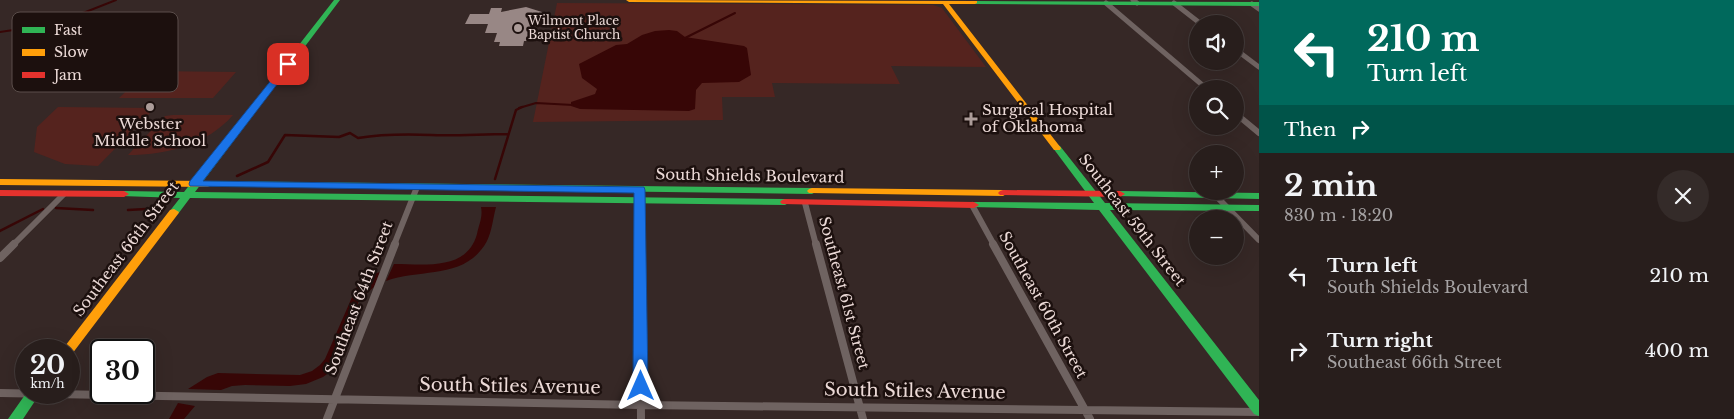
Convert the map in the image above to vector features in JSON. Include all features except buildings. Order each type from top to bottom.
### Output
[{"type":"main road","name":"Southeast 66th Street","points":[[76,339],[337,0]]},
{"type":"main road","points":[[629,0],[1135,2],[1174,4],[1212,2],[1257,6]]},
{"type":"main road","name":"Southeast 59th Street","points":[[943,1],[1258,408]]},
{"type":"main road","name":"South Shields Boulevard","points":[[0,182],[1189,196]]},
{"type":"main road","points":[[864,192],[868,204]]},
{"type":"main road","name":"South Shields Boulevard","points":[[0,193],[1259,208]]},
{"type":"main road","name":"South Shields Boulevard","points":[[1244,196],[1259,196]]},
{"type":"main road","points":[[15,419],[27,404]]},
{"type":"street","points":[[1106,3],[1196,80]]},
{"type":"street","points":[[1174,4],[1189,15]]},
{"type":"street","points":[[1244,56],[1259,67]]},
{"type":"street","points":[[1244,120],[1259,133]]},
{"type":"street","name":"Southeast 64th Street","points":[[327,419],[417,187]]},
{"type":"street","points":[[640,190],[641,419]]},
{"type":"street","points":[[0,258],[64,194]]},
{"type":"street","points":[[1220,200],[1259,240]]},
{"type":"street","name":"Southeast 61st Street","points":[[805,203],[863,419]]},
{"type":"street","name":"Southeast 60th Street","points":[[972,205],[1090,419]]},
{"type":"street","name":"South Stiles Avenue","points":[[0,393],[15,393]]},
{"type":"street","name":"South Stiles Avenue","points":[[80,394],[641,405],[1084,409],[1258,408]]},
{"type":"shaded area","points":[[557,3],[933,5],[942,8],[986,67],[891,66],[900,84],[772,83],[775,97],[722,97],[723,120],[533,122]]},
{"type":"shaded area","points":[[655,31],[677,31],[685,37],[744,46],[747,48],[751,75],[739,82],[702,83],[696,90],[695,109],[689,111],[580,109],[571,106],[571,102],[595,94],[597,89],[582,78],[579,64],[616,45],[627,44],[642,35]]},
{"type":"shaded area","points":[[178,71],[236,72],[213,98],[119,98],[125,92],[178,92]]},
{"type":"shaded area","points":[[58,107],[152,108],[152,111],[98,166],[65,164],[34,152],[37,127]]},
{"type":"shaded area","points":[[233,115],[211,134],[185,146],[157,153],[128,155],[165,116]]},
{"type":"shaded area","points":[[481,207],[496,207],[491,229],[487,241],[478,253],[467,262],[442,271],[386,281],[394,264],[443,263],[455,260],[464,254],[472,246],[477,234]]},
{"type":"shaded area","points":[[380,272],[374,287],[359,300],[341,356],[333,370],[323,377],[306,384],[290,386],[245,385],[232,386],[221,390],[188,389],[207,377],[218,373],[300,375],[312,371],[325,359],[356,288],[370,275]]},
{"type":"shaded area","points":[[178,403],[195,406],[184,419],[169,419]]},
{"type":"waterway","points":[[86,12],[116,0]]},
{"type":"waterway","points":[[683,39],[735,13]]},
{"type":"waterway","points":[[0,32],[12,30]]},
{"type":"waterway","points":[[521,107],[536,103],[573,105]]},
{"type":"waterway","points":[[495,179],[516,110],[521,107]]},
{"type":"waterway","points":[[237,176],[268,162],[285,135],[339,137],[350,133],[358,138],[394,135],[508,134]]},
{"type":"waterway","points":[[56,208],[93,210]]},
{"type":"waterway","points":[[128,210],[164,208]]},
{"type":"waterway","points":[[0,231],[43,209]]},
{"type":"traffic: fast","points":[[174,212],[337,0]]},
{"type":"traffic: fast","points":[[975,2],[1259,4]]},
{"type":"traffic: fast","points":[[1057,148],[1259,410]]},
{"type":"traffic: fast","points":[[208,184],[812,191]]},
{"type":"traffic: fast","points":[[124,194],[785,202]]},
{"type":"traffic: fast","points":[[1120,194],[1259,196]]},
{"type":"traffic: fast","points":[[974,205],[1259,208]]},
{"type":"traffic: fast","points":[[15,419],[26,404]]},
{"type":"traffic: slow","points":[[629,0],[975,2]]},
{"type":"traffic: slow","points":[[943,0],[1057,148]]},
{"type":"traffic: slow","points":[[0,182],[208,184]]},
{"type":"traffic: slow","points":[[812,191],[1003,193]]},
{"type":"traffic: slow","points":[[76,339],[174,212]]},
{"type":"traffic: jam","points":[[0,193],[124,194]]},
{"type":"traffic: jam","points":[[1003,193],[1120,194]]},
{"type":"traffic: jam","points":[[785,202],[974,205]]},
{"type":"place","name":"Wilmont Place Baptist Church","points":[[518,28]]},
{"type":"place","name":"Webster Middle School","points":[[150,107]]},
{"type":"place","name":"Surgical Hospital of Oklahoma","points":[[971,119]]},
{"type":"route","points":[[288,64],[194,184],[640,190],[641,386]]}]
